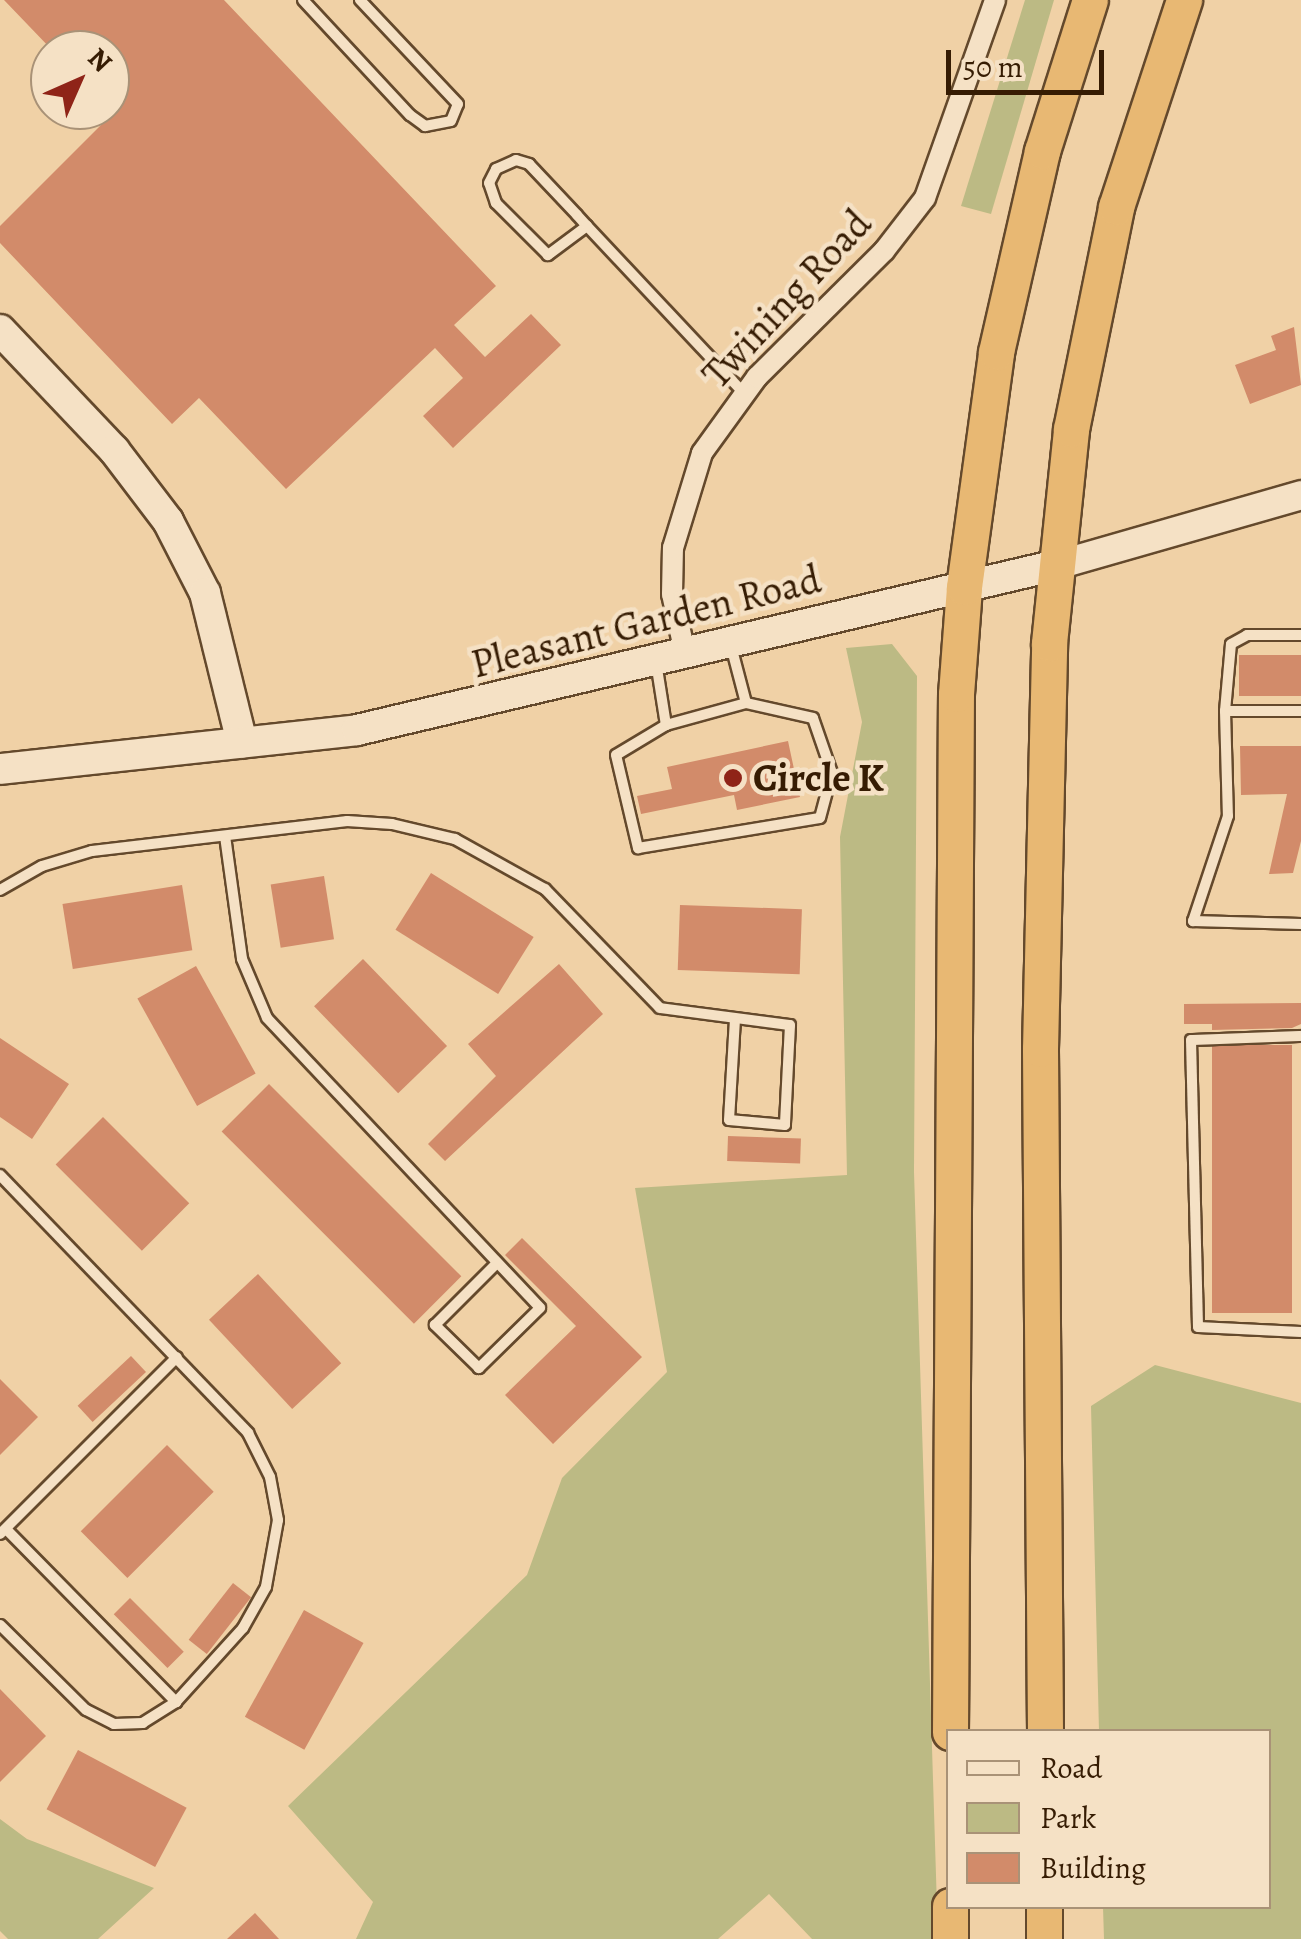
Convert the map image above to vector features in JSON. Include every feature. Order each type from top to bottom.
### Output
[{"type":"highway","points":[[950,1729],[955,735],[964,586],[996,352],[1042,151],[1090,0]]},
{"type":"highway","points":[[1045,1729],[1042,766],[1072,429],[1116,207],[1184,0]]},
{"type":"highway","points":[[950,1909],[950,1939]]},
{"type":"highway","points":[[1044,1909],[1044,1939]]},
{"type":"main road","points":[[0,330],[114,450],[168,522],[205,593],[242,742]]},
{"type":"main road","name":"Pleasant Garden Road","points":[[0,769],[376,726],[1060,564]]},
{"type":"street","name":"Twining Road","points":[[670,657],[672,594],[686,490],[744,393],[884,251],[924,198],[995,0]]},
{"type":"street","name":"Pleasant Garden Road","points":[[1060,564],[1301,495]]},
{"type":"lane","points":[[303,0],[410,115],[424,126],[451,121],[458,104],[360,0]]},
{"type":"lane","points":[[588,226],[548,255],[496,203],[489,184],[496,169],[516,160],[529,164],[588,226],[744,393]]},
{"type":"lane","points":[[1301,635],[1247,635],[1231,644],[1225,710],[1228,816],[1194,920],[1301,924]]},
{"type":"lane","points":[[730,642],[746,703]]},
{"type":"lane","points":[[666,725],[670,657]]},
{"type":"lane","points":[[746,703],[813,718],[832,773],[820,818],[638,848],[616,755],[666,725],[746,703]]},
{"type":"lane","points":[[1225,710],[1301,712]]},
{"type":"lane","points":[[0,890],[68,856],[347,822],[392,824],[455,840],[545,889],[660,1008],[790,1025],[785,1125],[729,1120],[736,1020]]},
{"type":"lane","points":[[224,836],[242,959],[267,1018],[540,1308],[479,1368],[435,1325],[497,1263]]},
{"type":"lane","points":[[1301,1036],[1190,1040],[1198,1327],[1301,1332]]},
{"type":"lane","points":[[0,1175],[248,1433],[270,1476],[278,1520],[273,1564],[254,1611],[176,1702],[143,1724],[100,1720],[0,1625]]},
{"type":"lane","points":[[176,1357],[3,1532],[176,1702]]},
{"type":"green space","points":[[1025,0],[1054,0],[991,214],[961,206]]},
{"type":"green space","points":[[892,644],[917,676],[914,1172],[938,1939],[812,1939],[769,1894],[718,1939],[356,1939],[373,1902],[288,1806],[527,1575],[562,1478],[667,1372],[635,1188],[847,1175],[840,837],[862,722],[846,648]]},
{"type":"green space","points":[[1155,1365],[1301,1403],[1301,1939],[1104,1939],[1103,1909],[1271,1909],[1271,1729],[1099,1729],[1091,1406]]},
{"type":"green space","points":[[0,1819],[27,1839],[154,1888],[98,1939],[8,1939],[0,1931]]},
{"type":"building","points":[[4,0],[224,0],[496,286],[454,325],[485,357],[531,314],[561,345],[453,448],[423,416],[463,378],[435,348],[286,489],[199,398],[172,424],[0,243],[0,226],[96,130],[130,130],[130,30],[33,30]]},
{"type":"building","points":[[1294,327],[1301,385],[1250,404],[1235,365],[1276,350],[1271,336]]},
{"type":"building","points":[[1239,655],[1301,655],[1301,696],[1239,696]]},
{"type":"building","name":"Circle K","points":[[788,741],[800,797],[737,810],[734,795],[641,814],[637,796],[672,789],[667,767]]},
{"type":"building","points":[[1240,746],[1301,746],[1301,841],[1293,873],[1269,874],[1287,794],[1241,795]]},
{"type":"building","points":[[431,873],[534,937],[498,994],[395,930]]},
{"type":"building","points":[[324,876],[334,939],[281,948],[271,884]]},
{"type":"building","points":[[182,885],[192,950],[73,969],[62,904]]},
{"type":"building","points":[[680,905],[802,909],[800,974],[678,970]]},
{"type":"building","points":[[363,959],[447,1046],[398,1093],[314,1006]]},
{"type":"building","points":[[559,964],[603,1014],[445,1161],[428,1144],[496,1076],[468,1044]]},
{"type":"building","points":[[196,966],[256,1074],[197,1106],[137,998]]},
{"type":"building","points":[[1301,1003],[1301,1024],[1292,1028],[1212,1030],[1212,1024],[1184,1024],[1184,1004]]},
{"type":"building","points":[[0,1038],[69,1084],[32,1139],[0,1117]]},
{"type":"building","points":[[1212,1045],[1292,1045],[1292,1313],[1212,1313]]},
{"type":"building","points":[[269,1084],[461,1276],[414,1324],[222,1131]]},
{"type":"building","points":[[103,1117],[189,1203],[142,1251],[56,1164]]},
{"type":"building","points":[[728,1136],[801,1139],[800,1164],[727,1161]]},
{"type":"building","points":[[522,1238],[642,1357],[553,1444],[505,1395],[576,1326],[505,1255]]},
{"type":"building","points":[[258,1274],[341,1363],[292,1409],[209,1320]]},
{"type":"building","points":[[131,1356],[146,1372],[93,1422],[78,1406]]},
{"type":"building","points":[[0,1379],[38,1417],[0,1455]]},
{"type":"building","points":[[167,1445],[214,1492],[127,1578],[81,1531]]},
{"type":"building","points":[[233,1583],[251,1597],[207,1654],[189,1640]]},
{"type":"building","points":[[130,1598],[184,1652],[167,1668],[114,1614]]},
{"type":"building","points":[[304,1610],[363,1643],[304,1750],[245,1717]]},
{"type":"building","points":[[0,1689],[46,1736],[0,1782]]},
{"type":"building","points":[[78,1750],[187,1808],[155,1867],[47,1809]]},
{"type":"building","points":[[255,1913],[279,1939],[227,1939]]},
{"type":"place","name":"Circle K","points":[[733,778]]}]
